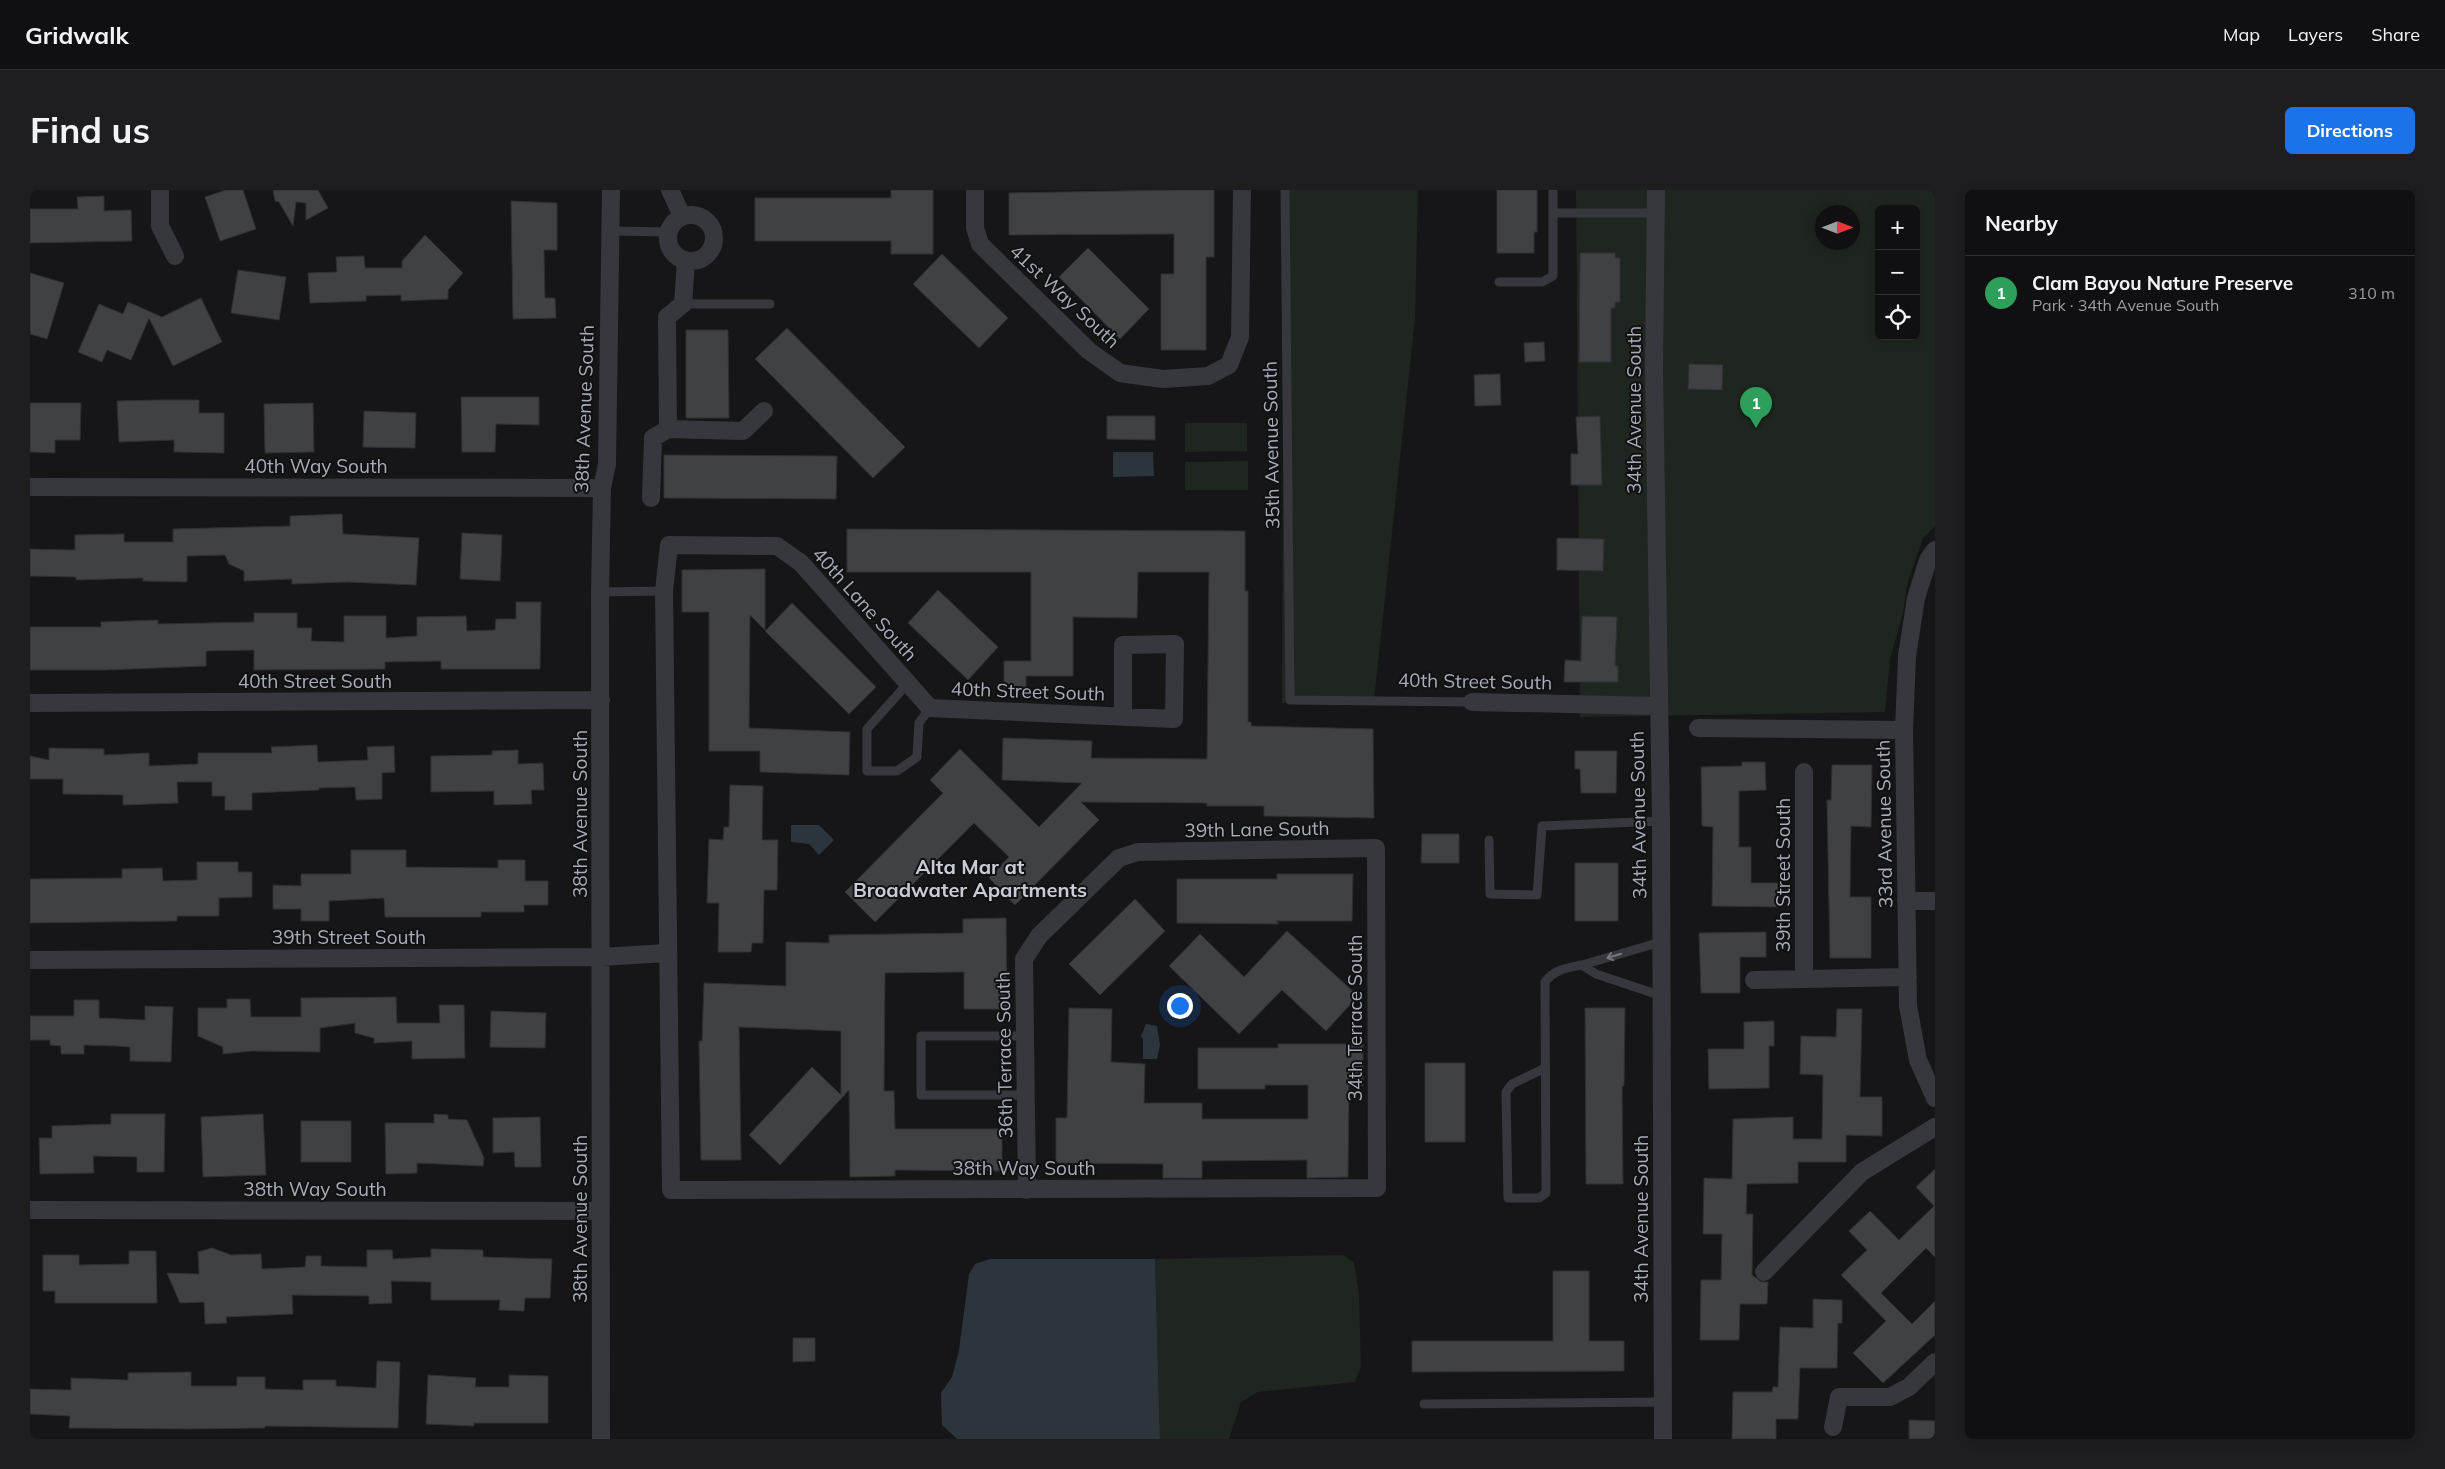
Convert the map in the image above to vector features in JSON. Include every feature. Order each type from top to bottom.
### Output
[{"type":"street","points":[[160,190],[160,226],[175,256]]},
{"type":"street","name":"38th Avenue South","points":[[601,1439],[600,592],[602,488],[607,464],[611,190]]},
{"type":"street","points":[[670,190],[682,216]]},
{"type":"street","name":"41st Way South","points":[[975,190],[975,228],[980,244],[1089,352],[1120,373],[1162,379],[1208,376],[1229,365],[1240,337],[1242,190]]},
{"type":"street","name":"34th Avenue South","points":[[1656,190],[1654,370],[1661,821],[1663,1439]]},
{"type":"street","points":[[698,215],[710,225],[713,232],[714,240],[707,254],[700,259],[686,261],[679,258],[669,247],[668,232],[670,225],[682,216],[698,215]]},
{"type":"street","points":[[668,429],[667,317],[683,304],[686,261]]},
{"type":"street","points":[[651,498],[654,438],[668,429],[744,431],[764,411]]},
{"type":"street","name":"40th Way South","points":[[30,487],[602,488]]},
{"type":"street","name":"40th Lane South","points":[[664,591],[669,545],[777,546],[801,563],[930,708]]},
{"type":"street","name":"33rd Avenue South","points":[[1935,550],[1928,560],[1916,598],[1906,656],[1904,730],[1908,1006],[1918,1060],[1935,1098]]},
{"type":"street","points":[[664,591],[667,953]]},
{"type":"street","name":"40th Street South","points":[[930,708],[1174,719],[1175,644],[1123,645],[1123,716]]},
{"type":"street","name":"40th Street South","points":[[30,704],[601,700]]},
{"type":"street","name":"40th Street South","points":[[1472,702],[1658,706]]},
{"type":"street","points":[[1698,728],[1904,730]]},
{"type":"street","name":"39th Street South","points":[[1804,772],[1804,979]]},
{"type":"street","name":"39th Lane South","points":[[1138,852],[1376,848]]},
{"type":"street","name":"34th Terrace South","points":[[1376,848],[1377,1188]]},
{"type":"street","name":"36th Terrace South","points":[[1027,1190],[1024,960],[1039,936],[1119,858],[1138,852]]},
{"type":"street","points":[[1906,901],[1935,901]]},
{"type":"street","name":"39th Street South","points":[[30,960],[601,957],[667,953]]},
{"type":"street","name":"38th Way South","points":[[667,953],[671,1190],[1377,1188]]},
{"type":"street","name":"39th Street South","points":[[1754,980],[1908,977]]},
{"type":"street","points":[[1764,1272],[1862,1172],[1935,1127]]},
{"type":"street","name":"38th Way South","points":[[30,1210],[601,1211]]},
{"type":"street","points":[[1833,1427],[1839,1397],[1890,1397],[1909,1387],[1935,1362]]},
{"type":"lane","name":"35th Avenue South","points":[[1285,190],[1290,700]]},
{"type":"lane","points":[[1499,282],[1542,282],[1552,276],[1553,190]]},
{"type":"lane","points":[[1553,213],[1655,213]]},
{"type":"lane","points":[[611,231],[668,232]]},
{"type":"lane","points":[[683,304],[770,304]]},
{"type":"lane","points":[[600,592],[664,591]]},
{"type":"lane","points":[[908,683],[867,730],[867,771],[897,771],[916,757],[919,722],[930,708]]},
{"type":"lane","name":"40th Street South","points":[[1290,700],[1472,702]]},
{"type":"lane","points":[[1489,840],[1490,894],[1536,895],[1542,826],[1661,821]]},
{"type":"lane","points":[[1545,1068],[1512,1084],[1506,1092],[1508,1198],[1539,1198],[1546,1193],[1545,982],[1550,976],[1561,969],[1582,965],[1661,942]]},
{"type":"lane","points":[[1582,965],[1596,974],[1662,996]]},
{"type":"lane","points":[[1026,1036],[922,1036],[922,1095],[1026,1095]]},
{"type":"lane","points":[[1424,1404],[1663,1402]]},
{"type":"shaded area","points":[[1284,190],[1418,190],[1415,319],[1374,700],[1282,703]]},
{"type":"shaded area","points":[[1576,190],[1935,190],[1935,526],[1923,538],[1908,581],[1903,613],[1890,659],[1885,712],[1580,717]]},
{"type":"shaded area","points":[[1185,423],[1247,423],[1247,451],[1185,452]]},
{"type":"shaded area","points":[[1113,452],[1153,452],[1154,476],[1113,477]]},
{"type":"shaded area","points":[[1248,461],[1248,490],[1185,490],[1185,462]]},
{"type":"shaded area","points":[[791,825],[819,825],[834,840],[819,855],[809,844],[791,842]]},
{"type":"shaded area","points":[[1146,1024],[1157,1026],[1160,1045],[1157,1059],[1143,1059],[1143,1039],[1141,1036]]},
{"type":"shaded area","points":[[1343,1255],[1354,1262],[1359,1294],[1361,1367],[1355,1382],[1258,1392],[1241,1402],[1229,1439],[1160,1439],[1155,1259]]},
{"type":"shaded area","points":[[990,1259],[1155,1259],[1160,1439],[957,1439],[942,1425],[941,1393],[952,1377],[959,1350],[969,1274],[975,1264]]},
{"type":"building","points":[[226,190],[243,190],[256,229],[220,241],[205,197]]},
{"type":"building","points":[[273,190],[318,190],[328,208],[306,220],[306,203],[296,202],[293,226],[279,202],[275,201]]},
{"type":"building","points":[[891,190],[933,190],[933,254],[891,254],[891,241],[755,241],[755,198],[891,198]]},
{"type":"building","points":[[1214,190],[1214,257],[1206,257],[1206,350],[1161,350],[1161,274],[1174,274],[1174,234],[1009,235],[1009,193]]},
{"type":"building","points":[[1497,190],[1537,190],[1537,232],[1534,232],[1534,253],[1497,253]]},
{"type":"building","points":[[104,196],[104,211],[131,210],[132,241],[30,243],[30,209],[78,209],[77,197]]},
{"type":"building","points":[[511,201],[557,203],[557,250],[544,250],[545,298],[555,298],[556,318],[513,319]]},
{"type":"building","points":[[425,235],[463,273],[448,290],[448,299],[401,301],[401,295],[366,296],[366,301],[310,303],[308,273],[337,272],[336,257],[364,256],[365,268],[402,268],[402,261]]},
{"type":"building","points":[[1088,248],[1149,309],[1120,339],[1059,277]]},
{"type":"building","points":[[1580,253],[1615,253],[1615,258],[1620,258],[1620,302],[1615,302],[1615,308],[1611,308],[1611,362],[1579,362]]},
{"type":"building","points":[[942,254],[1008,318],[979,348],[913,284]]},
{"type":"building","points":[[238,270],[286,277],[279,320],[231,313]]},
{"type":"building","points":[[30,273],[64,283],[47,339],[30,334]]},
{"type":"building","points":[[201,298],[222,342],[173,366],[149,318],[131,360],[107,350],[102,362],[78,352],[99,304],[123,314],[128,302],[162,317]]},
{"type":"building","points":[[787,328],[905,447],[873,478],[755,359]]},
{"type":"building","points":[[686,330],[728,330],[729,418],[686,418]]},
{"type":"building","points":[[1544,342],[1545,361],[1525,362],[1524,343]]},
{"type":"building","points":[[1689,364],[1723,365],[1722,390],[1688,389]]},
{"type":"building","points":[[1500,374],[1501,405],[1475,406],[1474,375]]},
{"type":"building","points":[[461,397],[539,397],[539,425],[496,424],[495,452],[462,452]]},
{"type":"building","points":[[199,400],[199,413],[224,413],[224,453],[174,452],[174,440],[119,442],[117,401]]},
{"type":"building","points":[[30,403],[81,403],[80,440],[55,440],[55,453],[30,452]]},
{"type":"building","points":[[313,403],[314,452],[265,453],[264,404]]},
{"type":"building","points":[[364,411],[416,413],[415,448],[363,447]]},
{"type":"building","points":[[1107,416],[1155,416],[1155,440],[1107,439]]},
{"type":"building","points":[[1600,416],[1602,485],[1571,485],[1571,454],[1578,454],[1576,417]]},
{"type":"building","points":[[664,455],[837,456],[836,499],[664,498]]},
{"type":"building","points":[[342,514],[343,534],[419,538],[416,585],[347,582],[292,584],[292,579],[244,581],[244,571],[229,564],[225,555],[187,556],[187,582],[143,581],[143,578],[76,580],[76,577],[30,576],[30,549],[75,550],[75,535],[124,534],[124,542],[173,542],[173,529],[290,526],[290,516]]},
{"type":"building","points":[[847,529],[1245,531],[1245,591],[1248,591],[1248,722],[1251,722],[1251,726],[1373,729],[1374,818],[1264,816],[1264,806],[1207,806],[1207,803],[1081,802],[1099,820],[1015,905],[989,878],[1009,857],[974,823],[875,922],[845,892],[943,793],[930,780],[960,749],[1039,827],[1082,783],[1002,780],[1003,738],[1092,741],[1091,758],[1207,759],[1209,572],[1138,572],[1137,618],[1073,617],[1073,676],[1026,676],[1026,689],[1004,689],[1004,661],[1031,661],[1031,572],[847,572]]},
{"type":"building","points":[[462,533],[502,535],[500,581],[460,579]]},
{"type":"building","points":[[1557,538],[1604,539],[1603,571],[1557,570]]},
{"type":"building","points":[[765,569],[765,630],[750,615],[749,728],[850,732],[849,775],[760,772],[760,751],[709,751],[709,612],[682,612],[682,570]]},
{"type":"building","points":[[938,590],[998,647],[968,680],[908,623]]},
{"type":"building","points":[[516,602],[541,602],[540,669],[441,669],[441,661],[385,662],[385,669],[254,670],[254,650],[206,651],[206,666],[106,670],[30,670],[30,627],[101,627],[101,622],[158,620],[158,624],[254,622],[254,613],[297,613],[297,628],[312,628],[311,641],[344,642],[344,616],[386,616],[386,638],[417,636],[417,617],[466,616],[467,631],[495,630],[496,619],[516,619]]},
{"type":"building","points":[[792,603],[876,687],[849,714],[765,631]]},
{"type":"building","points":[[1582,616],[1617,617],[1615,666],[1618,666],[1618,682],[1564,682],[1565,660],[1581,661]]},
{"type":"building","points":[[317,745],[318,762],[368,760],[367,747],[394,746],[395,772],[382,773],[382,799],[356,800],[355,787],[319,788],[319,790],[252,793],[252,810],[225,810],[225,796],[212,796],[212,782],[177,782],[178,803],[123,805],[123,795],[63,794],[63,779],[30,779],[30,756],[49,760],[49,748],[104,749],[104,755],[149,753],[149,766],[198,764],[198,753],[272,753],[271,747]]},
{"type":"building","points":[[518,750],[518,764],[543,763],[544,790],[531,790],[532,804],[494,805],[494,791],[431,792],[431,756],[492,755],[492,751]]},
{"type":"building","points":[[1575,751],[1617,751],[1616,793],[1581,793],[1580,769],[1575,769]]},
{"type":"building","points":[[1742,762],[1765,762],[1766,790],[1739,791],[1739,847],[1751,847],[1751,883],[1778,883],[1778,907],[1712,906],[1713,827],[1702,826],[1701,767],[1742,766]]},
{"type":"building","points":[[1832,765],[1872,765],[1871,827],[1851,826],[1850,897],[1871,897],[1871,958],[1830,958],[1827,800],[1831,800]]},
{"type":"building","points":[[730,785],[763,786],[762,840],[778,840],[777,890],[764,890],[763,943],[752,943],[751,952],[718,952],[719,903],[707,903],[709,839],[723,840],[724,827],[729,827]]},
{"type":"building","points":[[1422,834],[1459,834],[1459,863],[1421,863]]},
{"type":"building","points":[[351,850],[406,850],[406,867],[498,868],[498,860],[525,860],[525,881],[548,881],[548,905],[524,905],[524,912],[481,912],[481,917],[385,917],[384,898],[329,901],[329,921],[301,921],[301,909],[273,909],[273,885],[301,886],[301,874],[351,874]]},
{"type":"building","points":[[197,862],[238,862],[238,872],[252,872],[252,897],[219,898],[219,916],[177,916],[177,921],[30,923],[30,879],[122,878],[122,869],[162,868],[163,881],[197,880]]},
{"type":"building","points":[[1575,863],[1618,863],[1618,921],[1575,921]]},
{"type":"building","points":[[1277,874],[1353,874],[1352,921],[1276,921],[1279,924],[1177,923],[1177,879],[1277,879]]},
{"type":"building","points":[[1135,899],[1165,931],[1100,995],[1069,964]]},
{"type":"building","points":[[1006,918],[1007,1009],[964,1009],[964,972],[885,973],[884,1091],[894,1091],[895,1129],[1002,1129],[1002,1171],[895,1170],[895,1176],[850,1177],[849,1090],[780,1165],[749,1135],[812,1067],[841,1095],[841,1031],[739,1027],[741,1160],[701,1160],[699,1041],[702,1041],[704,983],[786,986],[786,942],[829,943],[829,935],[963,933],[963,919]]},
{"type":"building","points":[[1287,931],[1358,996],[1326,1031],[1282,990],[1239,1034],[1169,966],[1200,934],[1244,977]]},
{"type":"building","points":[[1766,932],[1766,957],[1740,957],[1740,993],[1701,993],[1699,933]]},
{"type":"building","points":[[396,997],[397,1023],[440,1023],[439,1005],[464,1005],[465,1058],[412,1059],[412,1041],[374,1043],[374,1038],[355,1033],[355,1023],[320,1028],[320,1052],[251,1051],[223,1054],[223,1047],[198,1036],[198,1008],[227,1008],[227,999],[250,999],[251,1017],[301,1017],[301,998]]},
{"type":"building","points":[[74,1000],[99,1000],[99,1018],[145,1020],[145,1006],[173,1007],[171,1062],[130,1061],[130,1047],[117,1046],[84,1045],[84,1054],[61,1054],[61,1046],[50,1045],[50,1040],[30,1040],[30,1016],[74,1016]]},
{"type":"building","points":[[1069,1008],[1112,1009],[1111,1062],[1145,1064],[1144,1103],[1202,1103],[1202,1119],[1308,1119],[1308,1085],[1265,1085],[1265,1089],[1198,1089],[1198,1048],[1278,1048],[1278,1044],[1363,1044],[1363,1086],[1349,1085],[1348,1177],[1307,1178],[1307,1160],[1202,1161],[1202,1178],[1163,1178],[1163,1164],[1056,1163],[1056,1118],[1067,1118]]},
{"type":"building","points":[[1585,1008],[1625,1008],[1624,1086],[1622,1086],[1623,1184],[1586,1184]]},
{"type":"building","points":[[1837,1009],[1862,1009],[1860,1097],[1882,1097],[1882,1136],[1846,1135],[1846,1162],[1798,1162],[1798,1183],[1747,1184],[1746,1214],[1753,1214],[1752,1275],[1761,1282],[1768,1282],[1767,1304],[1740,1304],[1739,1340],[1700,1340],[1701,1280],[1721,1280],[1722,1234],[1703,1234],[1704,1178],[1732,1179],[1733,1119],[1793,1117],[1793,1139],[1822,1139],[1823,1075],[1800,1074],[1801,1036],[1836,1037]]},
{"type":"building","points":[[491,1011],[546,1013],[545,1048],[490,1047]]},
{"type":"building","points":[[1774,1021],[1774,1046],[1769,1046],[1769,1088],[1709,1089],[1708,1049],[1744,1049],[1744,1022]]},
{"type":"building","points":[[1425,1063],[1465,1063],[1465,1142],[1425,1142]]},
{"type":"building","points":[[111,1114],[165,1114],[164,1172],[137,1172],[137,1157],[93,1156],[94,1173],[40,1174],[39,1138],[52,1138],[52,1126],[111,1124]]},
{"type":"building","points":[[263,1114],[266,1175],[203,1177],[201,1117]]},
{"type":"building","points":[[434,1114],[448,1115],[448,1119],[467,1120],[484,1158],[483,1166],[417,1163],[417,1173],[386,1174],[385,1123],[434,1123]]},
{"type":"building","points":[[540,1117],[541,1167],[515,1167],[514,1152],[493,1153],[493,1118]]},
{"type":"building","points":[[301,1121],[351,1121],[351,1162],[301,1162]]},
{"type":"building","points":[[1935,1169],[1935,1257],[1926,1248],[1881,1293],[1912,1324],[1935,1301],[1935,1335],[1883,1383],[1853,1353],[1886,1321],[1841,1275],[1867,1250],[1849,1231],[1870,1211],[1899,1240],[1934,1206],[1916,1187]]},
{"type":"building","points":[[212,1248],[231,1255],[261,1254],[262,1269],[305,1267],[306,1256],[321,1256],[321,1266],[367,1267],[367,1250],[392,1250],[393,1259],[431,1257],[431,1249],[483,1250],[483,1257],[552,1259],[550,1298],[525,1298],[524,1311],[499,1310],[500,1300],[431,1300],[431,1282],[391,1281],[392,1303],[369,1304],[369,1296],[292,1295],[293,1314],[226,1317],[227,1323],[205,1324],[204,1302],[180,1303],[167,1273],[199,1274],[198,1252]]},
{"type":"building","points":[[129,1251],[156,1251],[157,1303],[55,1303],[55,1291],[43,1291],[43,1255],[79,1255],[79,1265],[129,1264]]},
{"type":"building","points":[[1553,1271],[1589,1271],[1589,1341],[1624,1341],[1624,1371],[1412,1372],[1412,1341],[1553,1341]]},
{"type":"building","points":[[1813,1299],[1842,1300],[1842,1323],[1838,1323],[1837,1368],[1800,1368],[1798,1419],[1776,1419],[1776,1439],[1732,1439],[1733,1392],[1772,1392],[1773,1387],[1778,1387],[1780,1327],[1813,1328]]},
{"type":"building","points":[[793,1338],[815,1338],[815,1361],[793,1362]]},
{"type":"building","points":[[377,1361],[400,1362],[398,1428],[265,1426],[265,1428],[191,1429],[69,1428],[70,1416],[30,1414],[30,1389],[71,1390],[71,1378],[128,1380],[128,1373],[191,1372],[191,1386],[237,1386],[237,1377],[265,1377],[265,1389],[303,1390],[303,1380],[336,1380],[336,1386],[376,1388]]},
{"type":"building","points":[[428,1375],[476,1378],[475,1387],[509,1387],[509,1375],[548,1376],[548,1423],[474,1423],[474,1426],[426,1424]]},
{"type":"building","points":[[1909,1420],[1935,1421],[1935,1439],[1909,1439]]},
{"type":"place","name":"Clam Bayou Nature Preserve","points":[[1756,428]]},
{"type":"district","name":"Alta Mar at Broadwater Apartments","points":[[970,878]]}]
